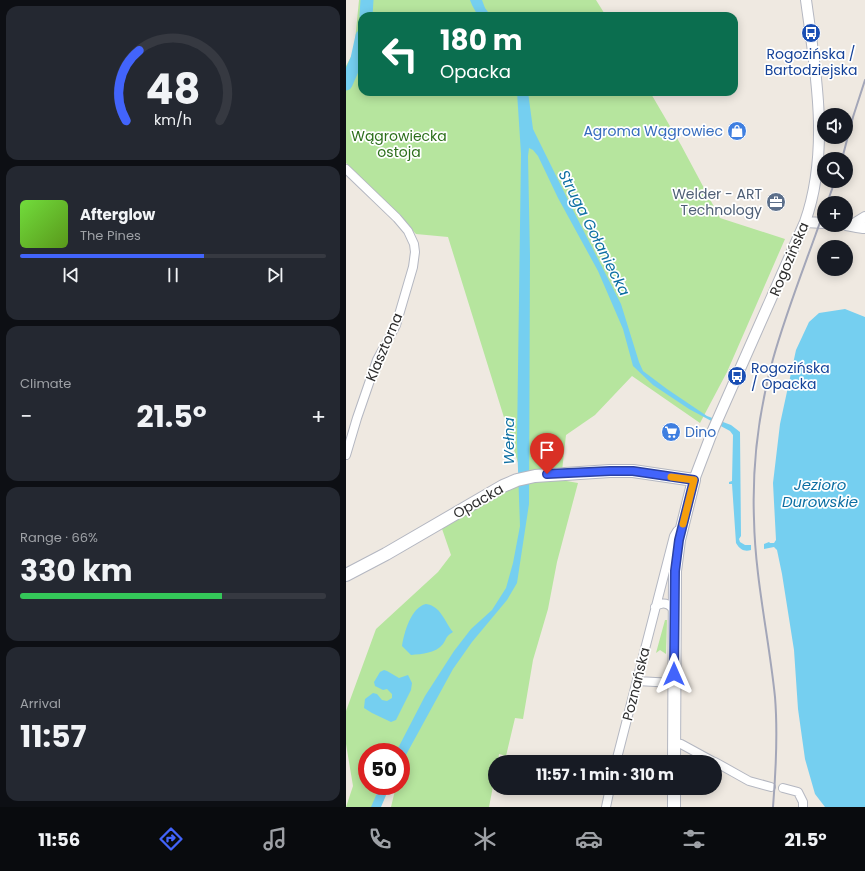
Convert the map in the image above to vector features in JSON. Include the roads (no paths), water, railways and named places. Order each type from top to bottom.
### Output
[{"type":"main road","name":"Opacka","points":[[346,575],[380,558],[510,483],[527,478],[547,474],[633,471],[694,480]]},
{"type":"main road","points":[[674,755],[675,571],[679,540],[694,480]]},
{"type":"main road","points":[[674,795],[674,807]]},
{"type":"street","name":"Rogozińska","points":[[694,480],[713,430],[805,222],[814,185],[819,133],[817,86],[806,0]]},
{"type":"street","name":"Klasztorna","points":[[346,169],[397,218],[408,231],[414,244],[415,252],[413,267],[396,325],[376,360],[346,455]]},
{"type":"street","points":[[853,223],[865,217]]},
{"type":"street","points":[[805,222],[817,223]]},
{"type":"street","points":[[853,227],[865,228]]},
{"type":"street","name":"Poznańska","points":[[618,755],[674,536],[683,522]]},
{"type":"street","points":[[655,607],[658,604],[666,603],[672,607],[674,611]]},
{"type":"street","points":[[637,681],[674,684]]},
{"type":"street","points":[[674,743],[681,744],[702,755]]},
{"type":"street","points":[[722,766],[749,781],[771,787]]},
{"type":"street","points":[[783,788],[798,792],[803,802],[803,807]]},
{"type":"street","points":[[606,807],[609,795]]},
{"type":"water","points":[[470,0],[482,0],[488,12],[476,12]]},
{"type":"water","points":[[517,96],[529,96],[533,129],[621,304],[643,371],[707,416],[731,425],[740,432],[741,536],[739,539],[740,542],[745,545],[751,545],[751,550],[743,550],[736,543],[732,484],[729,484],[729,482],[732,481],[733,435],[730,431],[689,409],[653,385],[633,366],[623,329],[598,271],[558,198],[538,156],[529,148],[529,504],[517,583],[507,600],[472,642],[453,669],[410,748],[410,743],[401,743],[425,696],[454,651],[471,629],[492,610],[506,588],[513,563],[520,526],[517,441],[521,154]]},
{"type":"water","name":"Jezioro Durowskie","points":[[845,309],[865,317],[865,807],[825,807],[815,794],[805,759],[798,709],[794,650],[777,550],[774,547],[764,549],[764,544],[769,542],[774,543],[776,540],[773,483],[780,424],[796,350],[809,322],[819,313]]},
{"type":"water","points":[[426,604],[431,605],[439,611],[453,632],[437,649],[411,655],[402,646],[404,634],[412,615],[421,606]]},
{"type":"water","points":[[384,670],[399,678],[408,675],[412,683],[411,690],[396,720],[391,722],[364,708],[365,699],[373,693],[377,694],[382,700],[387,701],[392,698],[392,694],[387,689],[383,690],[375,686],[374,682],[380,672]]},
{"type":"water","points":[[376,795],[386,795],[381,807],[371,807]]},
{"type":"waterway","points":[[366,12],[367,0]]},
{"type":"waterway","points":[[346,84],[358,54]]},
{"type":"railway","points":[[844,152],[865,80]]},
{"type":"railway","points":[[830,196],[832,188]]},
{"type":"railway","points":[[773,807],[776,752],[776,711],[755,541],[755,458],[760,418],[773,359],[817,231]]},
{"type":"place","name":"Rogozińska / Bartodziejska","points":[[811,33]]},
{"type":"place","name":"Agroma Wągrowiec","points":[[737,131]]},
{"type":"place","name":"Welder - ART Technology","points":[[776,202]]},
{"type":"place","name":"Rogozińska / Opacka","points":[[737,376]]},
{"type":"place","name":"Dino","points":[[671,432]]},
{"type":"park label","name":"Wągrowiecka ostoja","points":[[399,144]]},
{"type":"water label","name":"Struga Gołaniecka","points":[[594,233]]},
{"type":"water label","name":"Wełna","points":[[509,441]]}]
